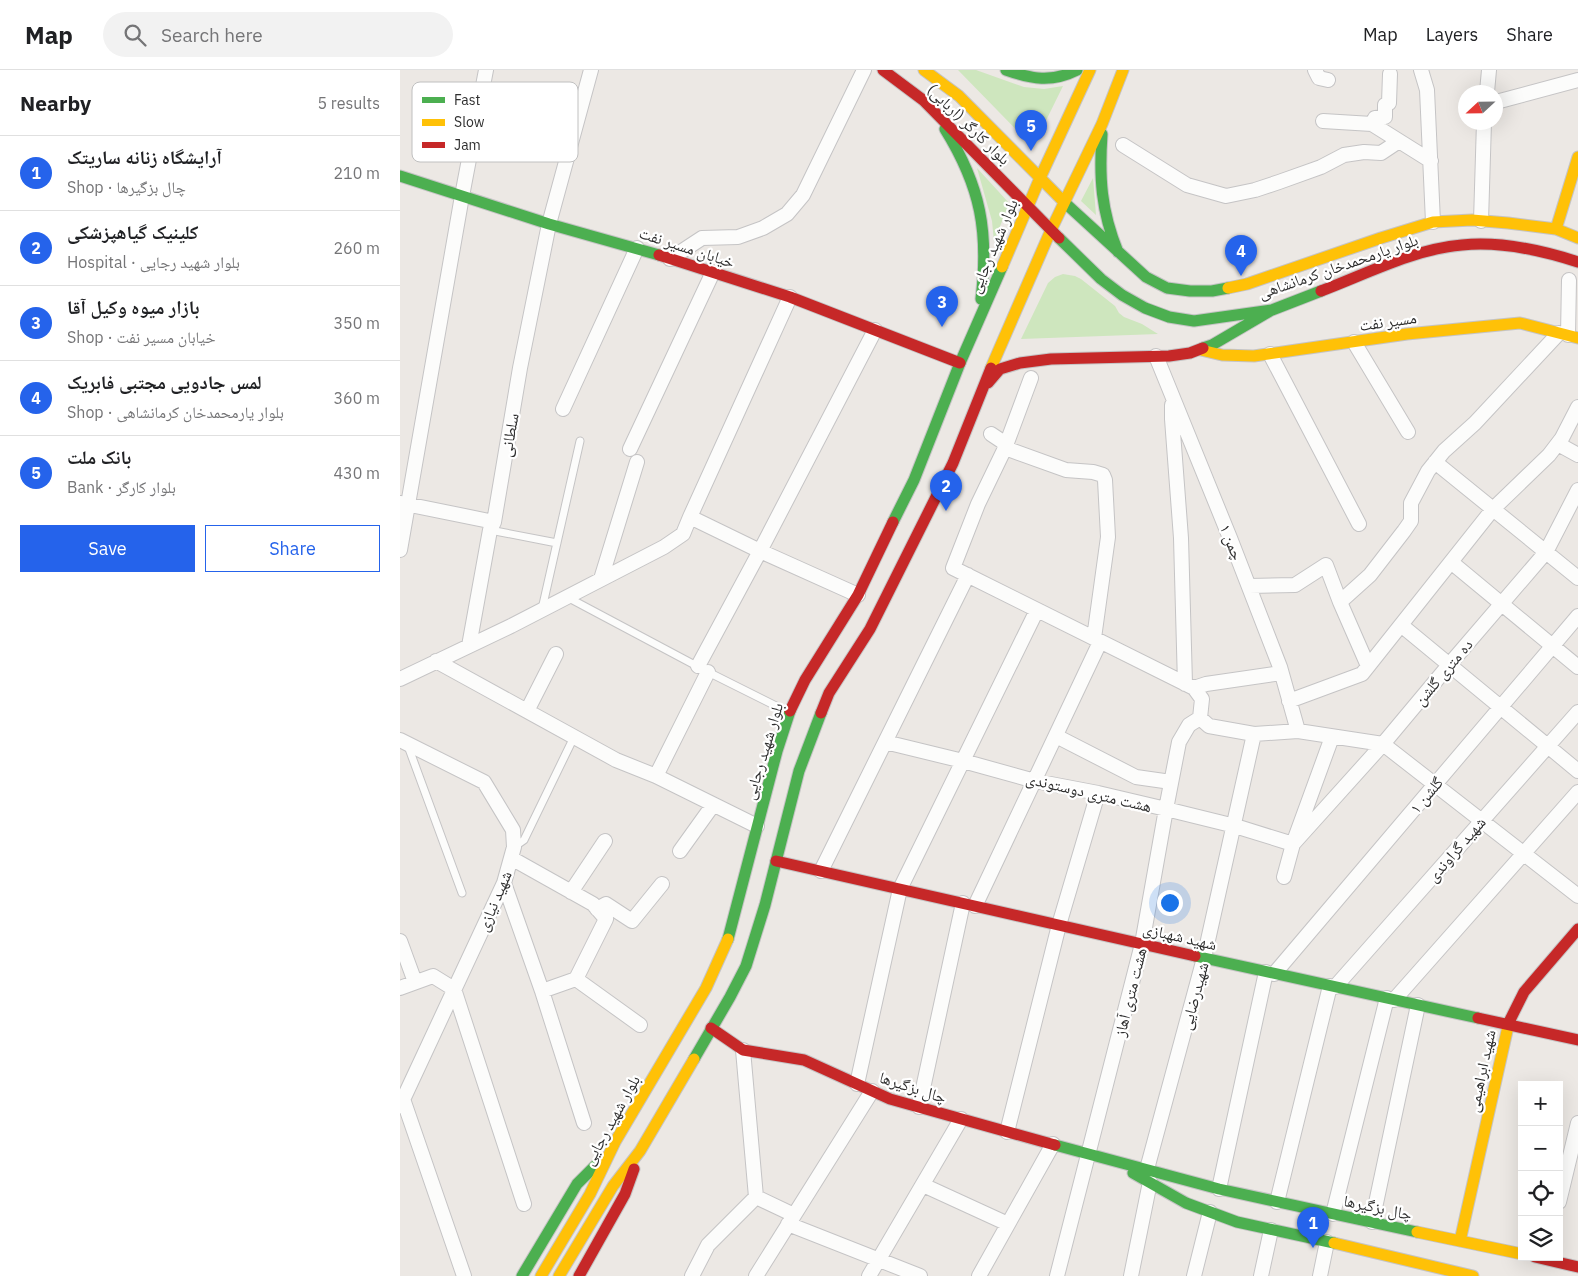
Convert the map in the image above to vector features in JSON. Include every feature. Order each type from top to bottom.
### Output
[{"type":"main road","name":"بلوار کارگر (اربابی)","points":[[883,70],[923,100],[1028,206]]},
{"type":"main road","name":"بلوار یارمحمدخان کرمانشاهی","points":[[924,70],[959,96],[1065,203],[1146,278],[1167,288],[1212,291],[1246,284],[1433,222],[1481,221],[1553,241],[1578,262]]},
{"type":"main road","points":[[1006,70],[1032,78],[1047,80],[1058,78],[1076,70]]},
{"type":"main road","name":"بلوار شهید رجایی","points":[[542,1276],[590,1194],[610,1152],[693,1011],[718,964],[728,938],[776,751],[790,712],[817,686],[826,671],[858,595],[914,480],[960,363],[1040,178],[1090,70]]},
{"type":"main road","points":[[1118,252],[1106,220],[1102,197],[1100,157],[1102,124],[1124,72]]},
{"type":"main road","points":[[941,118],[951,120],[960,115],[962,103],[959,96]]},
{"type":"main road","points":[[923,100],[945,128],[963,159],[973,179],[980,205],[985,258],[976,326]]},
{"type":"main road","name":"بلوار شهید رجایی","points":[[560,1276],[614,1186],[640,1151],[746,966],[765,905],[799,771],[814,729],[817,686],[826,671],[870,629],[953,462],[1051,230],[1102,124]]},
{"type":"main road","points":[[1553,241],[1578,157]]},
{"type":"main road","name":"خیابان مسیر نفت","points":[[400,176],[549,224],[637,248],[790,297],[960,363]]},
{"type":"main road","name":"بلوار یارمحمدخان کرمانشاهی","points":[[1028,206],[1087,266],[1114,288],[1162,316],[1194,321],[1272,310],[1386,264],[1442,248],[1477,244],[1506,246],[1578,238]]},
{"type":"main road","points":[[979,397],[993,376],[1000,369],[1010,365],[1051,359],[1180,355],[1201,350],[1272,310]]},
{"type":"main road","name":"مسیر نفت","points":[[1201,350],[1239,357],[1407,334],[1520,323],[1568,335]]},
{"type":"main road","name":"شهید شهبازی","points":[[776,861],[1270,973],[1578,1040]]},
{"type":"main road","name":"شهید ابراهیمی","points":[[1460,1241],[1507,1025],[1524,992],[1578,929]]},
{"type":"main road","name":"چال بزگیرها","points":[[711,1028],[742,1050],[804,1060],[890,1099],[1112,1160],[1148,1176],[1186,1203],[1237,1222],[1388,1255],[1449,1274],[1473,1276]]},
{"type":"main road","points":[[579,1276],[625,1194],[640,1151]]},
{"type":"main road","points":[[522,1276],[577,1184],[610,1152]]},
{"type":"main road","name":"چال بزگیرها","points":[[1148,1176],[1219,1189],[1518,1253]]},
{"type":"main road","points":[[1554,1261],[1578,1267]]},
{"type":"street","name":"سلطانی","points":[[578,118],[591,70]]},
{"type":"street","points":[[670,259],[702,238],[738,236],[763,228],[787,214],[803,195],[864,70]]},
{"type":"street","points":[[1315,70],[1319,78],[1328,80]]},
{"type":"street","points":[[1421,70],[1427,90],[1433,222]]},
{"type":"street","points":[[1488,85],[1489,70]]},
{"type":"street","points":[[1372,124],[1374,118],[1385,118],[1385,105],[1389,103],[1390,74]]},
{"type":"street","points":[[1503,100],[1578,80]]},
{"type":"street","points":[[1323,121],[1372,124],[1431,160]]},
{"type":"street","points":[[1481,221],[1484,130]]},
{"type":"street","points":[[1123,145],[1186,185],[1226,196],[1255,190],[1279,182],[1321,167],[1344,155],[1364,152],[1381,153],[1399,141]]},
{"type":"street","points":[[400,550],[404,504],[468,162]]},
{"type":"street","name":"سلطانی","points":[[469,646],[520,368],[549,224],[566,162]]},
{"type":"street","points":[[562,409],[637,248]]},
{"type":"street","points":[[630,449],[713,272]]},
{"type":"street","points":[[1340,602],[1370,575],[1411,521],[1411,503],[1428,471],[1444,451],[1568,335],[1569,280]]},
{"type":"street","points":[[400,679],[542,610],[664,546],[683,534],[695,519],[790,297]]},
{"type":"street","points":[[656,776],[703,669],[760,551],[875,330]]},
{"type":"street","points":[[1354,342],[1408,432]]},
{"type":"street","points":[[1270,354],[1358,524]]},
{"type":"street","name":"چمن ۱","points":[[1156,356],[1249,586],[1281,672],[1298,731]]},
{"type":"street","points":[[1031,378],[1005,448],[978,504],[953,568],[1190,686],[1202,700],[1200,718],[1209,726],[1254,734],[1298,731],[1383,744],[1578,896]]},
{"type":"street","points":[[1172,399],[1190,686]]},
{"type":"street","points":[[1289,701],[1365,670],[1493,509],[1558,444],[1578,406]]},
{"type":"street","points":[[991,434],[1003,442],[1005,448]]},
{"type":"street","points":[[1558,444],[1578,455]]},
{"type":"street","points":[[920,1107],[969,905],[1056,736],[1097,640],[1108,537],[1105,480],[1103,475],[1093,472],[1066,470],[1005,448]]},
{"type":"street","points":[[602,579],[637,462]]},
{"type":"street","points":[[1435,462],[1578,578]]},
{"type":"street","name":"ده متری گلشن","points":[[1293,844],[1383,744],[1448,665],[1546,552],[1578,490]]},
{"type":"street","points":[[404,504],[492,526]]},
{"type":"street","points":[[695,519],[760,551],[858,595]]},
{"type":"street","points":[[1451,562],[1578,667]]},
{"type":"street","points":[[1249,586],[1295,585],[1326,565],[1365,670]]},
{"type":"street","points":[[821,871],[968,575]]},
{"type":"street","points":[[857,1084],[900,889],[1037,610]]},
{"type":"street","name":"گلشن ۱","points":[[1270,973],[1578,616]]},
{"type":"street","points":[[1401,625],[1578,771]]},
{"type":"street","points":[[527,711],[556,654]]},
{"type":"street","points":[[436,661],[616,760],[656,776],[757,826]]},
{"type":"street","points":[[1190,686],[1281,672]]},
{"type":"street","name":"شهید گراوندی","points":[[1333,987],[1578,712]]},
{"type":"street","name":"هشت متری آهاز","points":[[1057,1276],[1142,944],[1179,742],[1189,725],[1200,718]]},
{"type":"street","name":"شهیدرضایی","points":[[1131,1276],[1148,1176],[1204,958],[1254,734]]},
{"type":"street","points":[[1056,736],[1136,777],[1171,782]]},
{"type":"street","points":[[1284,877],[1293,844],[1332,737]]},
{"type":"street","name":"شهید نیازی","points":[[402,1102],[504,883],[512,853],[513,830],[484,782],[404,742]]},
{"type":"street","name":"هشت متری دوستوندی","points":[[885,742],[964,760],[1034,781],[1098,793],[1235,826],[1293,844]]},
{"type":"street","points":[[1333,1214],[1390,999],[1578,792]]},
{"type":"street","points":[[1007,1132],[1058,925],[1098,793]]},
{"type":"street","points":[[680,851],[713,805]]},
{"type":"street","points":[[570,892],[605,841]]},
{"type":"street","points":[[512,853],[570,892],[593,904],[606,920],[576,980],[542,991]]},
{"type":"street","points":[[504,883],[542,991],[584,1123]]},
{"type":"street","points":[[598,909],[606,904],[632,921],[662,884]]},
{"type":"street","points":[[400,941],[415,982]]},
{"type":"street","points":[[1219,1189],[1270,973]]},
{"type":"street","points":[[400,988],[433,976],[454,989],[524,1204]]},
{"type":"street","points":[[576,980],[640,1025]]},
{"type":"street","points":[[1277,1202],[1333,987]]},
{"type":"street","points":[[1372,1222],[1418,1005]]},
{"type":"street","points":[[742,1050],[756,1197]]},
{"type":"street","points":[[756,1276],[872,1090]]},
{"type":"street","points":[[402,1102],[464,1276]]},
{"type":"street","points":[[869,1276],[961,1119]]},
{"type":"street","points":[[1563,1185],[1578,1123]]},
{"type":"street","points":[[979,1276],[1052,1144]]},
{"type":"street","points":[[923,1185],[1008,1224]]},
{"type":"street","points":[[756,1197],[791,1220],[878,1260],[920,1276]]},
{"type":"street","points":[[692,1276],[708,1245],[756,1197]]},
{"type":"street","points":[[1194,1276],[1210,1212]]},
{"type":"street","points":[[1261,1276],[1271,1230]]},
{"type":"street","points":[[1320,1276],[1327,1242]]},
{"type":"lane","points":[[542,610],[580,441]]},
{"type":"lane","points":[[492,526],[557,543]]},
{"type":"lane","points":[[567,597],[703,669],[790,712]]},
{"type":"lane","points":[[512,853],[524,840],[574,737]]},
{"type":"lane","points":[[404,742],[462,893]]},
{"type":"green space","points":[[958,70],[976,70],[1024,87],[1044,89],[1063,86],[1033,147]]},
{"type":"green space","points":[[977,168],[1009,203],[994,242],[992,221]]},
{"type":"green space","points":[[1093,178],[1096,215],[1081,201]]},
{"type":"green space","points":[[1063,274],[1081,279],[1115,306],[1124,317],[1142,324],[1158,334],[1021,339],[1048,283],[1055,277]]},
{"type":"traffic: fast","points":[[1006,70],[1024,76],[1042,78],[1059,77],[1077,70]]},
{"type":"traffic: fast","points":[[945,129],[967,171],[980,211],[984,252],[981,299]]},
{"type":"traffic: fast","points":[[1102,134],[1102,194],[1112,237],[1118,252]]},
{"type":"traffic: fast","points":[[400,176],[549,224],[659,255]]},
{"type":"traffic: fast","points":[[1064,202],[1146,277],[1167,288],[1190,291],[1212,291],[1228,288]]},
{"type":"traffic: fast","points":[[1059,238],[1101,279],[1122,295],[1145,308],[1169,317],[1194,321],[1272,310],[1321,291]]},
{"type":"traffic: fast","points":[[893,522],[914,480],[960,363],[1002,267]]},
{"type":"traffic: fast","points":[[1203,348],[1212,345],[1270,311]]},
{"type":"traffic: fast","points":[[728,939],[777,751],[790,711]]},
{"type":"traffic: fast","points":[[694,1059],[746,966],[765,905],[799,771],[821,713]]},
{"type":"traffic: fast","points":[[1195,956],[1478,1018]]},
{"type":"traffic: fast","points":[[1055,1145],[1219,1189],[1417,1232]]},
{"type":"traffic: fast","points":[[522,1276],[577,1184],[601,1160]]},
{"type":"traffic: fast","points":[[1133,1173],[1186,1203],[1237,1222],[1334,1243]]},
{"type":"traffic: slow","points":[[924,70],[959,96],[1064,202]]},
{"type":"traffic: slow","points":[[1002,267],[1040,178],[1090,70]]},
{"type":"traffic: slow","points":[[991,368],[1051,230],[1102,124],[1123,70]]},
{"type":"traffic: slow","points":[[1556,229],[1578,157]]},
{"type":"traffic: slow","points":[[1228,288],[1247,284],[1433,222],[1472,220],[1508,223],[1556,229],[1578,238]]},
{"type":"traffic: slow","points":[[1201,350],[1222,355],[1254,356],[1407,334],[1520,323],[1578,338]]},
{"type":"traffic: slow","points":[[541,1276],[590,1194],[615,1142],[706,988],[728,939]]},
{"type":"traffic: slow","points":[[1460,1241],[1509,1022]]},
{"type":"traffic: slow","points":[[559,1276],[613,1186],[640,1151],[694,1059]]},
{"type":"traffic: slow","points":[[1417,1232],[1518,1253]]},
{"type":"traffic: slow","points":[[1334,1243],[1473,1276]]},
{"type":"traffic: jam","points":[[883,70],[923,100],[1059,238]]},
{"type":"traffic: jam","points":[[1321,291],[1408,257],[1444,247],[1477,244],[1506,245],[1578,262]]},
{"type":"traffic: jam","points":[[659,255],[790,297],[960,363]]},
{"type":"traffic: jam","points":[[988,383],[1000,369],[1020,363],[1051,359],[1169,356],[1190,353],[1203,348]]},
{"type":"traffic: jam","points":[[821,713],[829,693],[870,629],[953,463],[991,368]]},
{"type":"traffic: jam","points":[[790,711],[805,680],[858,595],[893,522]]},
{"type":"traffic: jam","points":[[776,861],[1195,956]]},
{"type":"traffic: jam","points":[[1509,1022],[1524,992],[1578,929]]},
{"type":"traffic: jam","points":[[1478,1018],[1578,1040]]},
{"type":"traffic: jam","points":[[711,1028],[743,1050],[804,1060],[890,1099],[1055,1145]]},
{"type":"traffic: jam","points":[[579,1276],[625,1194],[634,1169]]},
{"type":"traffic: jam","points":[[1552,1261],[1578,1267]]},
{"type":"place","name":"بانک ملت","points":[[1031,151]]},
{"type":"place","name":"لمس جادویی مجتبی فابریک","points":[[1241,276]]},
{"type":"place","name":"بازار میوه وکیل آقا","points":[[942,327]]},
{"type":"place","name":"کلینیک گیاهپزشکی","points":[[946,511]]},
{"type":"place","name":"آرایشگاه زنانه ساریتک","points":[[1313,1248]]}]
